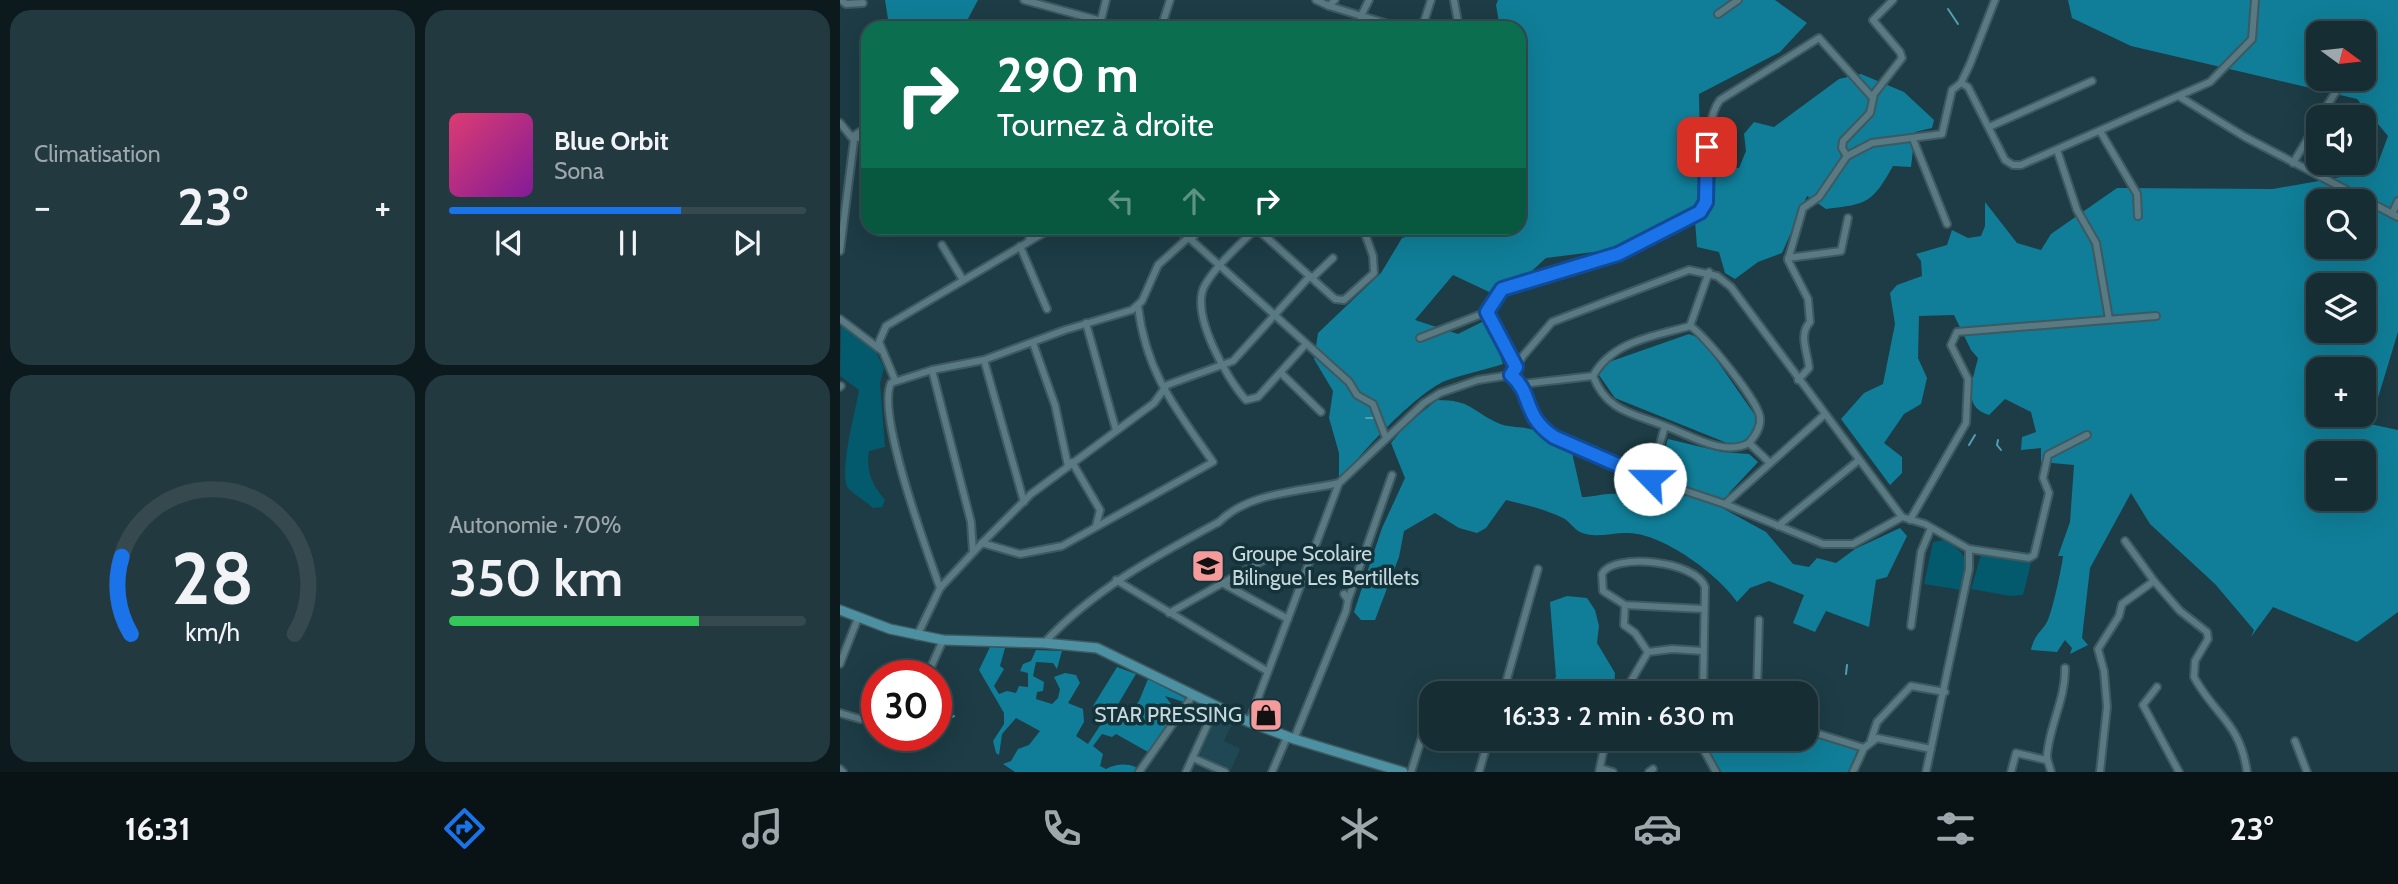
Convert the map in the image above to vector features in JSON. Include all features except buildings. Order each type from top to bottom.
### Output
[{"type":"main road","points":[[840,610],[917,636],[943,640],[1044,643],[1108,652],[1249,722],[1291,738],[1402,772]]},
{"type":"street","points":[[841,0],[846,4],[863,3]]},
{"type":"street","points":[[1024,0],[1090,21]]},
{"type":"street","points":[[1101,21],[1106,0]]},
{"type":"street","points":[[1163,21],[1170,0]]},
{"type":"street","points":[[1316,0],[1332,3],[1378,21]]},
{"type":"street","points":[[1361,21],[1369,0]]},
{"type":"street","points":[[1424,21],[1431,0]]},
{"type":"street","points":[[1454,0],[1458,21]]},
{"type":"street","points":[[1718,14],[1738,0]]},
{"type":"street","points":[[1847,156],[1842,144],[1870,113],[1873,98],[1902,58],[1873,20],[1893,0]]},
{"type":"street","points":[[1798,380],[1809,368],[1803,340],[1806,326],[1810,322],[1808,299],[1789,268],[1788,258],[1805,206],[1819,197],[1847,156],[1872,143],[1913,139],[1943,132],[1952,90],[1961,83],[1995,0]]},
{"type":"street","points":[[1961,83],[1968,87],[2005,160],[2013,165],[2021,165],[2210,82],[2252,39],[2255,0]]},
{"type":"street","points":[[1420,338],[1487,312],[1502,289],[1618,254],[1700,212],[1706,202],[1707,147],[1717,103],[1817,39],[1823,40],[1873,98]]},
{"type":"street","points":[[1990,127],[2092,81]]},
{"type":"street","points":[[2180,97],[2293,163],[2395,216],[2398,201]]},
{"type":"street","points":[[840,123],[853,136],[861,139]]},
{"type":"street","points":[[853,136],[861,131]]},
{"type":"street","points":[[2100,131],[2137,194],[2138,216]]},
{"type":"street","points":[[840,251],[853,136]]},
{"type":"street","points":[[1913,139],[1947,224]]},
{"type":"street","points":[[2293,163],[2306,142]]},
{"type":"street","points":[[2057,150],[2077,210],[2096,243],[2109,319]]},
{"type":"street","points":[[1788,258],[1841,251],[1848,218]]},
{"type":"street","points":[[1029,241],[1030,235]]},
{"type":"street","points":[[881,350],[880,336],[886,326],[1040,235]]},
{"type":"street","points":[[1186,235],[1192,237],[1273,315],[1349,382],[1360,398],[1373,404],[1386,438]]},
{"type":"street","points":[[1250,235],[1205,285],[1201,302],[1221,366],[1238,391],[1250,401],[1258,397],[1307,344]]},
{"type":"street","points":[[1264,235],[1341,301],[1374,273],[1373,256],[1366,235]]},
{"type":"street","points":[[982,543],[1020,554],[1062,546],[1213,462],[1162,390],[1149,358],[1138,306],[1157,265],[1192,237]]},
{"type":"street","points":[[942,245],[963,280]]},
{"type":"street","points":[[1020,246],[1047,309]]},
{"type":"street","points":[[917,636],[940,588],[1024,502],[1070,464],[1154,403],[1162,390],[1185,376],[1236,359],[1273,315],[1333,258]]},
{"type":"street","points":[[1249,722],[1339,483],[1423,403],[1458,385],[1511,375],[1552,322],[1689,270],[1709,272],[1731,287],[1902,517],[1931,528],[1969,549],[2033,557],[2049,493],[2043,478],[2048,455],[2087,435]]},
{"type":"street","points":[[1690,326],[1709,272]]},
{"type":"street","points":[[940,588],[894,438],[888,391],[895,380],[984,360],[1138,306]]},
{"type":"street","points":[[1487,312],[1516,367]]},
{"type":"street","points":[[1910,520],[1966,422],[1968,379],[1951,345],[1953,335],[1961,330],[2156,316]]},
{"type":"street","points":[[840,319],[881,350],[889,360],[895,380]]},
{"type":"street","points":[[1086,323],[1116,430]]},
{"type":"street","points":[[1521,384],[1593,376],[1619,348],[1690,326]]},
{"type":"street","points":[[1593,376],[1603,397],[1611,405],[1721,447],[1733,448],[1749,443],[1759,427],[1758,409],[1707,339],[1690,326]]},
{"type":"street","points":[[1032,344],[1055,405],[1070,464],[1100,510],[1094,528]]},
{"type":"street","points":[[984,360],[1024,502]]},
{"type":"street","points":[[932,370],[971,522],[973,552]]},
{"type":"street","points":[[1281,373],[1321,412]]},
{"type":"street","points":[[1511,375],[1521,384],[1531,416],[1540,428],[1554,437],[1650,479],[1725,504],[1823,544],[1843,546],[1902,517]]},
{"type":"street","points":[[1725,504],[1824,415]]},
{"type":"street","points":[[1650,479],[1665,426]]},
{"type":"street","points":[[1749,443],[1770,463]]},
{"type":"street","points":[[1778,526],[1858,460]]},
{"type":"street","points":[[1272,772],[1291,738],[1392,475]]},
{"type":"street","points":[[1044,643],[1062,623],[1116,580],[1238,508],[1290,491],[1339,483]]},
{"type":"street","points":[[1911,626],[1921,552],[1931,528]]},
{"type":"street","points":[[2125,541],[2180,611],[2207,632],[2208,639],[2195,661],[2194,677],[2232,725],[2243,749],[2247,772]]},
{"type":"street","points":[[1926,772],[1969,569],[1969,549]]},
{"type":"street","points":[[1168,613],[1270,556]]},
{"type":"street","points":[[1703,681],[1703,651],[1704,609],[1704,587],[1701,579],[1670,564],[1613,564],[1604,569],[1603,591],[1625,605],[1704,609]]},
{"type":"street","points":[[1506,681],[1538,569]]},
{"type":"street","points":[[1116,580],[1267,671]]},
{"type":"street","points":[[2100,772],[2108,706],[2104,671],[2098,649],[2119,616],[2122,604],[2154,581]]},
{"type":"street","points":[[1222,583],[1288,619]]},
{"type":"street","points":[[1625,605],[1624,625],[1635,633],[1648,652]]},
{"type":"street","points":[[840,664],[858,618]]},
{"type":"street","points":[[1756,681],[1759,620]]},
{"type":"street","points":[[935,660],[943,640]]},
{"type":"street","points":[[1648,652],[1672,649],[1703,651]]},
{"type":"street","points":[[1631,681],[1648,652]]},
{"type":"street","points":[[2051,772],[2046,760],[2058,702],[2066,687],[2065,668]]},
{"type":"street","points":[[1853,772],[1864,748],[1871,740],[1877,722],[1911,686],[1945,692]]},
{"type":"street","points":[[2157,687],[2143,705],[2179,772]]},
{"type":"street","points":[[1139,772],[1193,695]]},
{"type":"street","points":[[1186,772],[1216,705]]},
{"type":"street","points":[[840,713],[861,719]]},
{"type":"street","points":[[1818,734],[1864,748]]},
{"type":"street","points":[[1871,740],[1885,738],[1931,749]]},
{"type":"street","points":[[2295,741],[2307,772]]},
{"type":"street","points":[[1411,772],[1419,747]]},
{"type":"street","points":[[1479,772],[1485,751]]},
{"type":"street","points":[[1603,751],[1599,770],[1613,772]]},
{"type":"street","points":[[1705,751],[1716,772]]},
{"type":"street","points":[[2011,772],[2016,753],[2046,760]]},
{"type":"street","points":[[1193,758],[1224,772]]},
{"type":"shaded area","points":[[885,0],[978,0],[967,21],[888,19]]},
{"type":"shaded area","points":[[1498,0],[1775,0],[1807,23],[1780,52],[1699,94],[1701,198],[1691,222],[1649,245],[1546,258],[1502,298],[1453,275],[1415,320],[1458,334],[1488,319],[1503,364],[1445,381],[1418,398],[1359,457],[1339,483],[1339,453],[1329,418],[1333,391],[1314,359],[1318,333],[1381,273],[1402,238],[1414,235],[1526,235],[1526,21],[1499,21],[1496,5]]},
{"type":"shaded area","points":[[2068,0],[2398,0],[2398,332],[2376,404],[2376,357],[2306,357],[2306,427],[2376,425],[2398,430],[2398,612],[2357,642],[2273,607],[2251,637],[2254,630],[2215,584],[2150,524],[2131,493],[2090,568],[2082,638],[2088,645],[2070,654],[2072,648],[2065,640],[2057,652],[2031,650],[2036,637],[2047,622],[2057,590],[2063,556],[2058,556],[2070,522],[2074,465],[2041,462],[2041,448],[2021,450],[2022,437],[2036,432],[2031,412],[2005,399],[1989,415],[1975,406],[1971,392],[1978,358],[1971,350],[1954,315],[1919,316],[1918,358],[1927,378],[1921,404],[1904,414],[1884,443],[1902,457],[1902,473],[1890,485],[1841,419],[1864,393],[1883,384],[1895,324],[1890,293],[1897,285],[1922,276],[1921,261],[1916,254],[1947,245],[1952,230],[1968,238],[1981,236],[1985,226],[1985,202],[2017,243],[2041,250],[2051,234],[2117,188],[2273,189],[2352,175],[2376,175],[2388,136],[2376,122],[2376,105],[2362,105],[2357,99],[2323,91],[2376,91],[2376,21],[2306,21],[2306,87],[2131,46],[2072,18]]},
{"type":"shaded area","points":[[1861,74],[1904,92],[1934,120],[1932,128],[1915,132],[1911,167],[1893,166],[1874,195],[1860,203],[1826,209],[1807,196],[1782,253],[1758,262],[1735,279],[1725,273],[1719,252],[1697,247],[1695,221],[1703,201],[1703,164],[1739,168],[1746,151],[1744,134],[1754,122],[1774,127],[1839,79]]},
{"type":"shaded area","points":[[841,325],[875,350],[884,368],[880,383],[885,447],[869,451],[868,458],[871,477],[885,500],[882,507],[873,508],[847,487],[845,467],[859,390],[840,376]]},
{"type":"shaded area","points":[[1689,334],[1702,339],[1757,418],[1752,433],[1746,439],[1732,445],[1615,398],[1599,375],[1609,362]]},
{"type":"shaded area","points":[[1437,400],[1465,404],[1498,423],[1535,430],[1571,448],[1582,497],[1617,494],[1660,507],[1664,497],[1656,475],[1668,439],[1722,452],[1749,454],[1758,462],[1729,493],[1724,509],[1766,532],[1793,564],[1809,567],[1817,558],[1836,563],[1855,549],[1900,528],[1907,536],[1887,577],[1876,580],[1869,627],[1826,611],[1815,632],[1793,623],[1804,595],[1769,581],[1750,588],[1737,602],[1717,580],[1689,557],[1658,540],[1629,533],[1586,534],[1556,515],[1506,500],[1486,528],[1477,533],[1459,528],[1435,513],[1404,531],[1399,557],[1375,620],[1361,620],[1354,612],[1382,528],[1405,478],[1391,443],[1406,425]]},
{"type":"shaded area","points":[[1944,540],[1959,550],[1965,560],[1961,590],[1924,584],[1933,542]]},
{"type":"shaded area","points":[[1981,555],[2031,563],[2023,595],[2010,596],[1971,589]]},
{"type":"shaded area","points":[[1567,596],[1587,598],[1595,610],[1599,626],[1597,643],[1615,673],[1615,681],[1554,681],[1556,677],[1550,602]]},
{"type":"shaded area","points":[[990,647],[1005,648],[1000,666],[1004,669],[994,686],[999,694],[1007,691],[1016,693],[1019,686],[1028,687],[1028,673],[1020,671],[1023,664],[1031,661],[1036,650],[1062,651],[1057,669],[1053,663],[1036,662],[1033,676],[1044,682],[1043,691],[1037,692],[1036,699],[1052,704],[1058,698],[1060,689],[1054,677],[1065,673],[1076,675],[1080,683],[1068,703],[1083,709],[1084,722],[1076,736],[1088,744],[1103,721],[1094,714],[1093,706],[1117,667],[1136,674],[1114,711],[1114,717],[1121,724],[1139,701],[1148,679],[1187,699],[1184,702],[1165,696],[1171,704],[1164,707],[1174,715],[1148,752],[1116,734],[1112,737],[1102,734],[1093,746],[1103,754],[1100,766],[1106,769],[1128,765],[1136,767],[1134,772],[1015,772],[1003,764],[1011,761],[1018,749],[1029,745],[1040,731],[1016,718],[1002,734],[999,755],[996,753],[993,741],[1004,724],[1004,713],[979,670]]},
{"type":"shaded area","points":[[1216,717],[1233,722],[1224,741],[1240,749],[1231,770],[1201,758],[1200,753]]},
{"type":"shaded area","points":[[1818,738],[1858,749],[1848,772],[1721,772],[1709,751],[1818,751]]},
{"type":"waterway","points":[[1948,9],[1958,24]]},
{"type":"waterway","points":[[1366,418],[1375,418]]},
{"type":"waterway","points":[[1969,445],[1975,435]]},
{"type":"waterway","points":[[1998,440],[1997,445],[2001,450]]},
{"type":"waterway","points":[[1846,674],[1847,665]]},
{"type":"place","name":"Groupe Scolaire Bilingue Les Bertillets","points":[[1208,566]]},
{"type":"place","name":"STAR PRESSING","points":[[1266,715]]},
{"type":"route","points":[[1650,479],[1554,437],[1540,428],[1531,416],[1521,384],[1511,375],[1516,367],[1487,312],[1496,294],[1502,289],[1618,254],[1700,212],[1706,202],[1707,147]]}]
